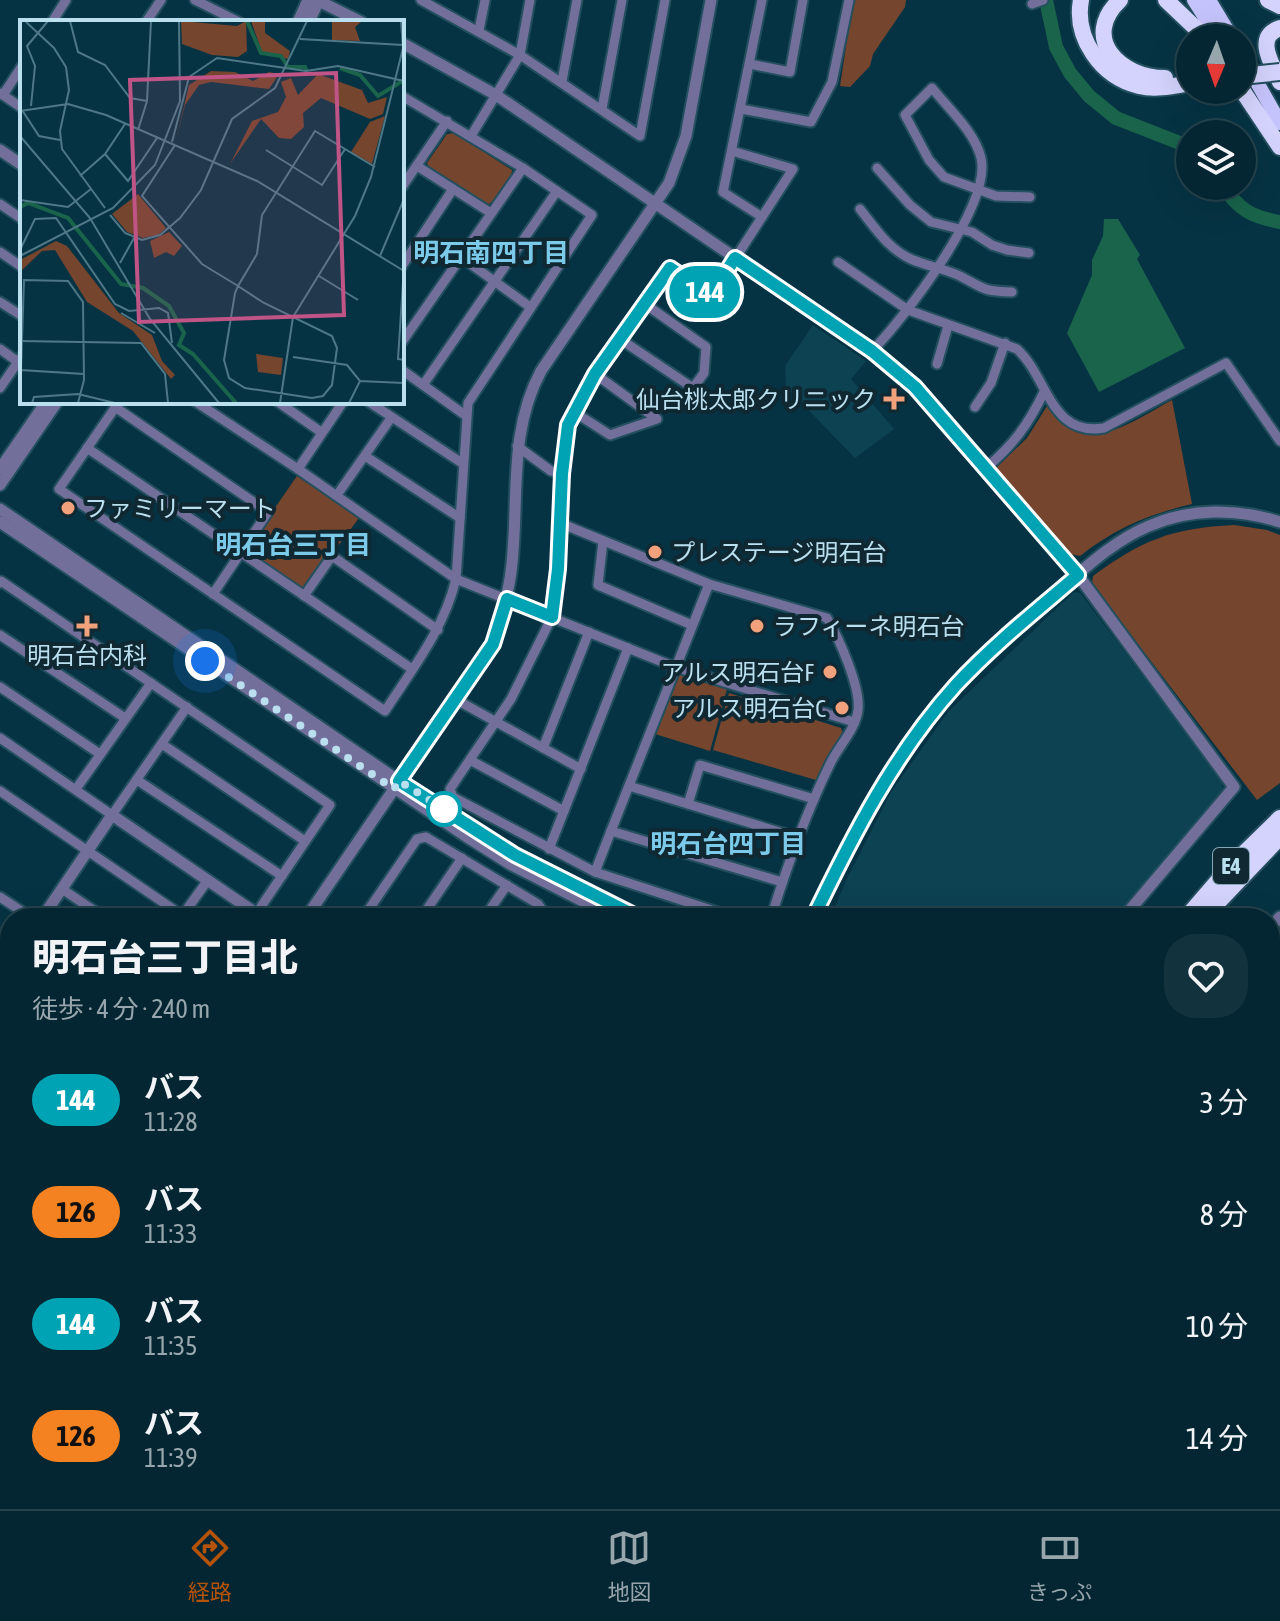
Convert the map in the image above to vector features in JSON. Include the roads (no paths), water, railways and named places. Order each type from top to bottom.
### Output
[{"type":"highway","points":[[1081,0],[1080,26],[1086,42],[1093,55],[1113,74],[1130,83],[1150,87],[1176,84]]},
{"type":"highway","points":[[1120,0],[1112,9],[1104,29],[1108,49],[1119,65],[1154,78],[1176,76]]},
{"type":"highway","points":[[1166,0],[1191,24]]},
{"type":"highway","points":[[1194,0],[1209,24]]},
{"type":"highway","points":[[1209,0],[1224,24]]},
{"type":"highway","points":[[1268,0],[1280,6]]},
{"type":"highway","points":[[1280,28],[1266,37],[1266,46],[1280,82]]},
{"type":"highway","points":[[1256,66],[1280,63]]},
{"type":"highway","points":[[1256,76],[1280,72]]},
{"type":"highway","points":[[1256,81],[1280,123]]},
{"type":"highway","points":[[1256,103],[1280,147]]},
{"type":"highway","points":[[1251,104],[1280,147]]},
{"type":"highway","name":"E4","points":[[1195,908],[1229,868],[1280,818]]},
{"type":"highway","name":"E4","points":[[1213,908],[1280,837]]},
{"type":"street","points":[[53,20],[66,0]]},
{"type":"street","points":[[147,20],[161,0]]},
{"type":"street","points":[[195,0],[235,20]]},
{"type":"street","points":[[299,20],[308,0]]},
{"type":"street","points":[[310,20],[318,0],[357,20]]},
{"type":"street","points":[[421,0],[441,5],[562,81],[640,136],[665,0]]},
{"type":"street","points":[[479,30],[485,0]]},
{"type":"street","points":[[471,136],[520,55],[530,0]]},
{"type":"street","points":[[562,81],[577,0]]},
{"type":"street","points":[[602,109],[622,0]]},
{"type":"street","points":[[313,908],[493,644],[507,599],[512,569],[517,446],[527,398],[541,371],[656,205],[678,163],[686,136],[711,0]]},
{"type":"street","points":[[762,0],[723,192],[762,217]]},
{"type":"street","points":[[750,64],[790,72],[803,0]]},
{"type":"street","points":[[741,109],[811,122],[832,82],[849,0]]},
{"type":"street","points":[[404,44],[496,95],[872,351],[915,387],[1078,575],[1234,787],[1131,908]]},
{"type":"street","points":[[20,69],[1,94],[20,107]]},
{"type":"street","points":[[872,351],[908,310],[937,268],[979,190],[983,171],[980,155],[969,134],[932,88],[905,115],[929,160],[944,177],[979,190],[996,196],[1030,197]]},
{"type":"street","points":[[213,594],[268,512],[117,405],[59,489],[213,594],[385,711],[438,630],[450,604],[456,579],[468,403],[592,215],[523,168],[406,98]]},
{"type":"street","points":[[404,184],[447,121]]},
{"type":"street","points":[[0,150],[20,164]]},
{"type":"street","points":[[705,908],[595,872],[453,797],[450,789],[511,699],[552,617],[565,435],[595,374],[670,268],[711,296],[793,169],[732,151]]},
{"type":"street","points":[[417,166],[491,213]]},
{"type":"street","points":[[404,339],[523,168]]},
{"type":"street","points":[[877,168],[910,205],[931,222],[959,229],[1007,250],[1029,253]]},
{"type":"street","points":[[404,263],[453,189]]},
{"type":"street","points":[[423,385],[557,191]]},
{"type":"street","points":[[0,204],[20,218]]},
{"type":"street","points":[[860,209],[888,243],[909,258],[959,276],[989,292],[1012,292]]},
{"type":"street","points":[[0,252],[20,266]]},
{"type":"street","points":[[461,257],[530,307]]},
{"type":"street","points":[[838,262],[908,310],[1017,349],[1029,361],[1044,392],[1070,424],[1091,430],[1104,428],[1226,363],[1280,441]]},
{"type":"street","points":[[0,302],[20,315]]},
{"type":"street","points":[[620,339],[693,388],[704,373],[706,347],[645,304]]},
{"type":"street","points":[[937,364],[948,326]]},
{"type":"street","points":[[975,407],[991,383],[1005,343]]},
{"type":"street","points":[[0,349],[20,359],[0,388]]},
{"type":"street","points":[[404,371],[465,415]]},
{"type":"street","points":[[574,412],[610,435],[657,419],[595,374]]},
{"type":"street","points":[[986,468],[1014,443],[1030,422],[1044,392]]},
{"type":"street","points":[[0,469],[45,404]]},
{"type":"street","points":[[0,485],[56,404]]},
{"type":"street","points":[[199,404],[337,495],[456,579],[675,667],[854,722]]},
{"type":"street","points":[[281,404],[321,432]]},
{"type":"street","points":[[298,469],[342,404]]},
{"type":"street","points":[[372,404],[462,463]]},
{"type":"street","points":[[337,495],[391,418]]},
{"type":"street","points":[[517,446],[551,471],[562,474]]},
{"type":"street","points":[[87,448],[412,669]]},
{"type":"street","points":[[365,456],[460,518]]},
{"type":"street","points":[[0,509],[510,864],[596,908]]},
{"type":"street","points":[[818,908],[867,808],[926,722],[999,643],[1078,575],[1128,537],[1164,520],[1220,511],[1280,522]]},
{"type":"street","points":[[0,522],[396,785],[515,855],[620,908]]},
{"type":"street","points":[[560,523],[709,584],[827,618],[834,630],[858,696],[858,712],[830,762],[814,799],[774,908]]},
{"type":"street","points":[[603,541],[598,585],[692,625]]},
{"type":"street","points":[[304,596],[332,556],[438,630]]},
{"type":"street","points":[[0,583],[330,805],[264,908]]},
{"type":"street","points":[[595,872],[709,584]]},
{"type":"street","points":[[543,748],[589,632]]},
{"type":"street","points":[[0,635],[125,718]]},
{"type":"street","points":[[549,849],[628,648]]},
{"type":"street","points":[[76,789],[151,683]]},
{"type":"street","points":[[0,687],[100,754]]},
{"type":"street","points":[[455,699],[581,769]]},
{"type":"street","points":[[49,908],[187,707]]},
{"type":"street","points":[[0,738],[248,908]]},
{"type":"street","points":[[162,744],[305,841]]},
{"type":"street","points":[[470,760],[564,811]]},
{"type":"street","points":[[688,804],[700,765],[814,799]]},
{"type":"street","points":[[137,780],[282,876]]},
{"type":"street","points":[[629,786],[799,838]]},
{"type":"street","points":[[0,791],[171,908]]},
{"type":"street","points":[[611,831],[782,882]]},
{"type":"street","points":[[370,908],[417,839],[426,837],[541,908]]},
{"type":"street","points":[[428,908],[462,858]]},
{"type":"street","points":[[190,908],[208,880]]},
{"type":"street","points":[[491,908],[507,885]]},
{"type":"street","points":[[62,889],[90,908]]},
{"type":"street","points":[[0,897],[17,908]]},
{"type":"waterway","points":[[1046,0],[1056,47],[1070,73],[1089,96],[1116,118],[1176,142]]},
{"type":"waterway","points":[[1234,200],[1247,211],[1280,222]]},
{"type":"place","name":"仙台桃太郎クリニック","points":[[894,399]]},
{"type":"place","name":"ファミリーマート","points":[[68,508]]},
{"type":"place","name":"プレステージ明石台","points":[[655,552]]},
{"type":"place","name":"明石台内科","points":[[87,626]]},
{"type":"place","name":"ラフィーネ明石台","points":[[757,626]]},
{"type":"place","name":"アルス明石台F","points":[[830,672]]},
{"type":"place","name":"アルス明石台C","points":[[842,708]]},
{"type":"district","name":"明石南四丁目","points":[[491,253]]},
{"type":"district","name":"明石台三丁目","points":[[293,545]]},
{"type":"district","name":"明石台四丁目","points":[[728,844]]}]
